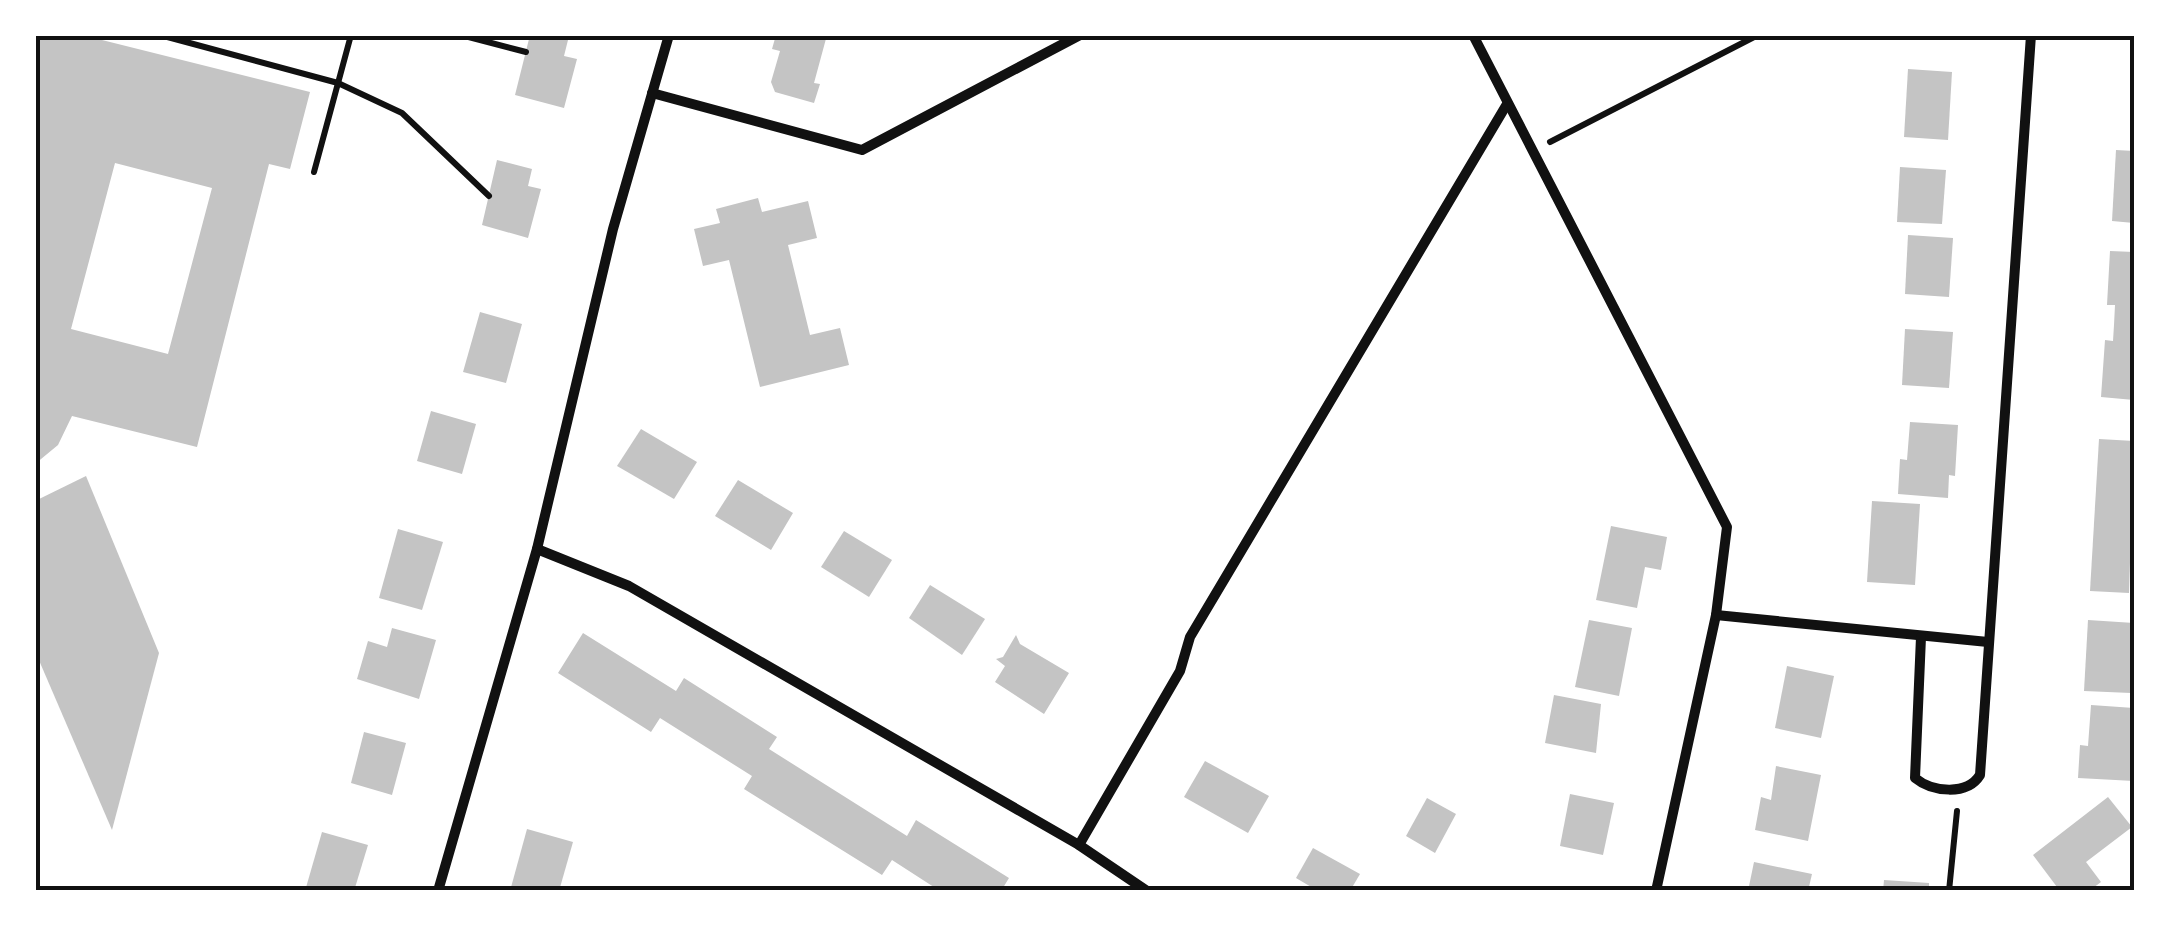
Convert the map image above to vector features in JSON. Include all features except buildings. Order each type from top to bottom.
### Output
[{"type":"street","points":[[438,891],[537,549],[614,229],[670,35]]},
{"type":"street","points":[[652,92],[862,150],[1080,35]]},
{"type":"street","points":[[1473,35],[1727,526],[1716,615],[1656,891]]},
{"type":"street","points":[[1921,637],[1915,778],[1925,786],[1959,789],[1974,784],[1980,775],[2030,35]]},
{"type":"street","points":[[1079,845],[1180,672],[1190,638],[1507,104]]},
{"type":"street","points":[[537,549],[629,586],[1079,845],[1147,891]]},
{"type":"street","points":[[1716,615],[1988,642]]},
{"type":"path","points":[[160,35],[338,83],[402,114],[489,196]]},
{"type":"path","points":[[314,172],[351,35]]},
{"type":"path","points":[[461,35],[526,52]]},
{"type":"path","points":[[1532,152],[1758,35]]},
{"type":"path","points":[[1950,891],[1959,789]]}]
